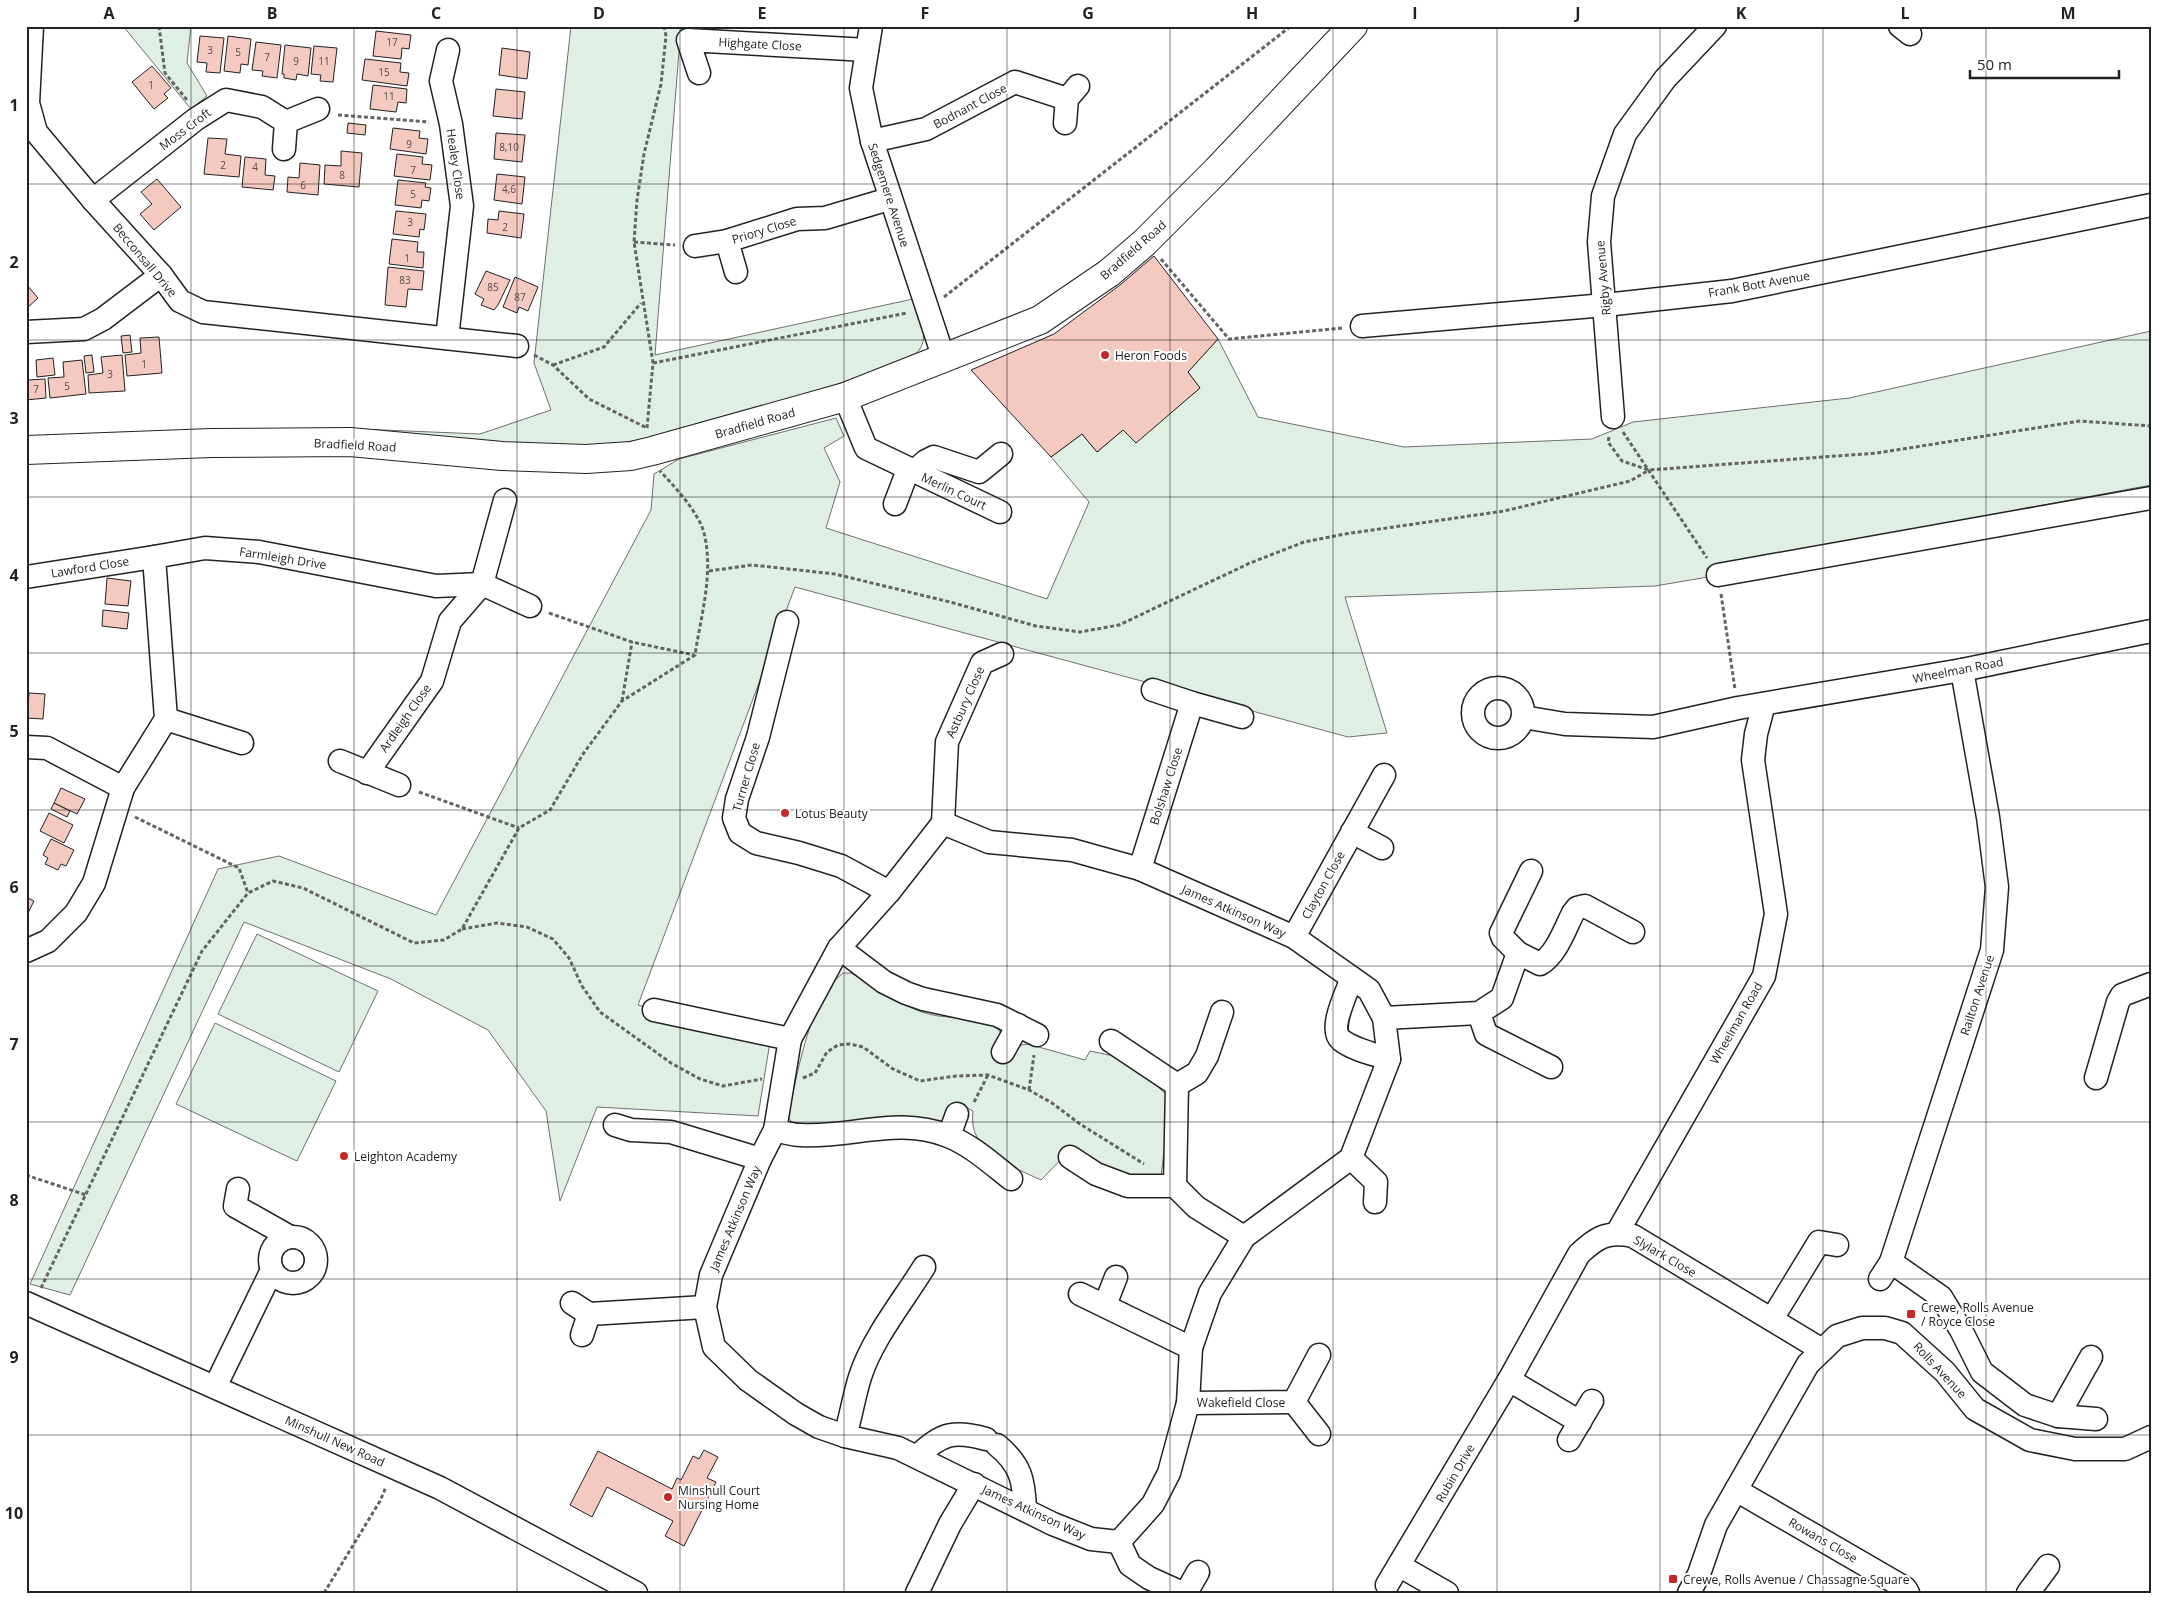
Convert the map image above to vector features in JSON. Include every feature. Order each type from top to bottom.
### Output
[{"type":"main road","name":"Bradfield Road","points":[[26,450],[212,443],[350,442],[502,456],[577,458],[631,456],[650,440],[844,397],[1040,320],[1109,273],[1144,244],[1353,26]]},
{"type":"street","name":"Becconsall Drive","points":[[32,26],[28,103],[36,132],[93,200],[161,275],[180,301],[203,312],[517,346]]},
{"type":"street","name":"Sedgemere Avenue","points":[[871,26],[862,88],[872,141],[889,198],[944,359]]},
{"type":"street","name":"Rigby Avenue","points":[[1613,418],[1599,242],[1603,196],[1625,134],[1665,79],[1715,26]]},
{"type":"street","name":"Highgate Close","points":[[699,73],[688,40],[867,50]]},
{"type":"street","name":"Healey Close","points":[[447,338],[462,206],[451,124],[441,81],[448,50]]},
{"type":"street","name":"Bodnant Close","points":[[872,141],[926,130],[1015,82],[1073,93],[1065,123]]},
{"type":"street","name":"Moss Croft","points":[[93,200],[201,116],[226,100],[262,107],[286,122]]},
{"type":"street","points":[[284,149],[286,122],[318,109]]},
{"type":"street","name":"Priory Close","points":[[695,246],[727,241],[797,219],[825,218],[889,198]]},
{"type":"street","name":"Frank Bott Avenue","points":[[1362,326],[1605,305],[1732,291],[2151,204]]},
{"type":"street","points":[[727,241],[736,272]]},
{"type":"street","points":[[26,332],[84,329],[103,319],[161,275]]},
{"type":"street","name":"Merlin Court","points":[[844,397],[866,448],[910,471],[1000,512]]},
{"type":"street","points":[[910,471],[934,457],[978,472],[1001,454]]},
{"type":"street","name":"Merlin Court","points":[[895,504],[910,471]]},
{"type":"street","points":[[1718,575],[2151,498]]},
{"type":"street","points":[[482,584],[505,500]]},
{"type":"street","name":"Farmleigh Drive","points":[[154,556],[205,548],[258,552],[436,586],[482,584],[530,606]]},
{"type":"street","points":[[26,951],[48,941],[76,913],[94,882],[120,798],[166,719],[154,556]]},
{"type":"street","name":"Lawford Close","points":[[26,577],[154,556]]},
{"type":"street","name":"Ardleigh Close","points":[[367,773],[432,681],[450,622],[482,584]]},
{"type":"street","name":"Turner Close","points":[[787,622],[758,737],[737,799],[734,818],[740,833],[756,843],[799,853],[841,866],[889,892]]},
{"type":"street","name":"Wheelman Road","points":[[1523,717],[1565,724],[1653,727],[1738,708],[1962,670],[2151,631]]},
{"type":"street","name":"Astbury Close","points":[[943,823],[947,742],[982,663],[1002,654]]},
{"type":"street","name":"Railton Avenue","points":[[1962,670],[1988,818],[1997,887],[1992,950],[1886,1270],[1941,1297],[1961,1330],[1982,1372],[2025,1405],[2058,1416]]},
{"type":"street","points":[[1152,690],[1242,717]]},
{"type":"street","name":"Bolshaw Close","points":[[1140,869],[1192,703]]},
{"type":"street","name":"Wheelman Road","points":[[1617,1233],[1764,976],[1776,914],[1753,760],[1756,734],[1764,704]]},
{"type":"street","points":[[166,719],[242,743]]},
{"type":"street","points":[[26,747],[47,748],[120,798]]},
{"type":"street","points":[[340,761],[399,785]]},
{"type":"street","name":"Clayton Close","points":[[1294,937],[1384,775]]},
{"type":"street","name":"James Atkinson Way","points":[[1119,1542],[1092,1539],[1025,1510],[918,1456],[898,1448],[844,1436],[819,1427],[803,1419],[748,1380],[714,1346],[705,1308],[711,1275],[760,1158],[774,1130],[790,1039],[838,948],[889,892],[943,823],[989,842],[1072,850],[1140,869],[1294,937],[1369,990],[1384,1018],[1388,1060],[1351,1158]]},
{"type":"street","points":[[1352,832],[1382,848]]},
{"type":"street","points":[[1531,871],[1501,934],[1518,953],[1540,964],[1545,961],[1554,950],[1573,912],[1577,908],[1585,906],[1633,932]]},
{"type":"street","points":[[838,948],[884,982],[906,993],[923,999],[997,1015],[1028,1030],[1003,1052]]},
{"type":"street","points":[[1384,1018],[1478,1013],[1502,998],[1518,953]]},
{"type":"street","points":[[1352,978],[1336,1022],[1336,1032],[1340,1040],[1388,1060]]},
{"type":"street","points":[[2096,1078],[2118,1002],[2122,995],[2151,984]]},
{"type":"street","points":[[654,1010],[790,1039]]},
{"type":"street","points":[[1177,1084],[1197,1073],[1207,1056],[1222,1012]]},
{"type":"street","points":[[1478,1013],[1486,1034],[1551,1067]]},
{"type":"street","points":[[1111,1041],[1177,1084]]},
{"type":"street","points":[[1175,1186],[1177,1084]]},
{"type":"street","points":[[949,1136],[957,1114]]},
{"type":"street","name":"James Atkinson Way","points":[[615,1125],[644,1132],[671,1132],[760,1158]]},
{"type":"street","points":[[774,1130],[800,1135],[902,1126],[926,1130],[949,1136],[973,1150],[1011,1179]]},
{"type":"street","points":[[1070,1157],[1096,1174],[1128,1186],[1175,1186],[1196,1207],[1244,1237]]},
{"type":"street","points":[[1182,1593],[1149,1578],[1130,1565],[1119,1542],[1153,1504],[1169,1473],[1188,1403],[1191,1348],[1210,1293],[1244,1237],[1351,1158],[1382,1187]]},
{"type":"street","points":[[238,1189],[234,1206],[290,1237]]},
{"type":"street","name":"Slylark Close","points":[[1509,1380],[1579,1254],[1594,1240],[1617,1233],[1633,1236],[1822,1350]]},
{"type":"street","points":[[215,1387],[272,1270],[270,1256],[273,1249],[283,1239],[298,1237],[311,1246],[315,1252],[316,1268],[312,1275],[298,1283],[283,1281],[272,1270]]},
{"type":"street","points":[[1772,1319],[1819,1242],[1837,1245]]},
{"type":"street","points":[[844,1436],[853,1410],[860,1376],[875,1344],[924,1267]]},
{"type":"street","points":[[1105,1305],[1116,1276]]},
{"type":"street","points":[[1080,1294],[1191,1348]]},
{"type":"street","name":"Minshull New Road","points":[[28,1304],[440,1488],[636,1593]]},
{"type":"street","points":[[582,1335],[580,1309],[705,1308]]},
{"type":"street","name":"Rolls Avenue","points":[[1689,1593],[1699,1574],[1716,1525],[1808,1364],[1837,1336],[1862,1328],[1885,1328],[1902,1333],[1945,1372],[1975,1409],[2030,1440],[2075,1450],[2125,1449],[2151,1438]]},
{"type":"street","name":"Wakefield Close","points":[[1294,1402],[1319,1355]]},
{"type":"street","points":[[2091,1356],[2058,1416],[2096,1419]]},
{"type":"street","points":[[1509,1380],[1574,1431],[1592,1401]]},
{"type":"street","name":"Rubin Drive","points":[[1387,1585],[1509,1380]]},
{"type":"street","name":"Wakefield Close","points":[[1188,1403],[1294,1402]]},
{"type":"street","name":"Wakefield Close","points":[[1294,1402],[1319,1434]]},
{"type":"street","points":[[918,1456],[930,1444],[944,1436],[958,1433],[992,1442],[1009,1456],[1020,1471],[1024,1487],[1025,1510]]},
{"type":"street","name":"James Atkinson Way","points":[[917,1593],[950,1524],[974,1484]]},
{"type":"street","name":"Rowans Close","points":[[1736,1490],[1905,1588],[1908,1593]]},
{"type":"street","points":[[1400,1566],[1447,1593]]},
{"type":"street","points":[[2028,1593],[2048,1566]]},
{"type":"street","points":[[1186,1593],[1198,1572]]},
{"type":"path","points":[[159,26],[165,73],[201,116]]},
{"type":"path","points":[[462,929],[519,828],[550,810],[583,754],[622,701],[695,655],[708,571],[704,532],[684,498],[657,468],[650,440],[653,363],[634,242],[637,200],[644,154],[661,84],[666,36],[664,26]]},
{"type":"path","points":[[653,363],[927,309],[1291,26]]},
{"type":"path","points":[[318,109],[344,116],[451,124]]},
{"type":"path","points":[[634,242],[695,246]]},
{"type":"path","points":[[1144,244],[1163,260],[1229,339],[1362,326]]},
{"type":"path","points":[[642,302],[604,347],[553,365],[589,399],[650,440]]},
{"type":"path","points":[[1613,418],[1608,442],[1622,461],[1649,470],[1877,454],[2080,421],[2151,426]]},
{"type":"path","points":[[1613,418],[1718,575],[1738,708]]},
{"type":"path","points":[[708,571],[752,565],[835,574],[950,602],[1036,626],[1080,632],[1118,625],[1250,563],[1304,542],[1345,534],[1504,511],[1630,481],[1649,470]]},
{"type":"path","points":[[530,606],[632,642],[695,655]]},
{"type":"path","points":[[622,701],[632,642]]},
{"type":"path","points":[[399,785],[519,828]]},
{"type":"path","points":[[120,798],[239,868],[248,893]]},
{"type":"path","points":[[28,1304],[40,1290],[202,951],[248,893],[273,881],[303,888],[414,943],[444,940],[462,929],[497,923],[527,927],[553,939],[569,958],[582,986],[600,1012],[671,1063],[700,1079],[723,1086],[750,1080],[782,1077],[804,1078],[815,1073],[827,1052],[838,1045],[850,1044],[863,1047],[893,1069],[920,1081],[956,1076],[988,1075],[1029,1090],[1052,1103],[1175,1186]]},
{"type":"path","points":[[1028,1030],[1029,1090]]},
{"type":"path","points":[[957,1114],[973,1104],[988,1075]]},
{"type":"path","points":[[26,1175],[86,1195]]},
{"type":"path","points":[[324,1593],[380,1501],[394,1468]]},
{"type":"green space","points":[[123,26],[191,26],[187,63],[207,96],[191,109]]},
{"type":"green space","points":[[571,26],[681,26],[655,355],[913,299],[924,336],[919,350],[902,364],[686,431],[621,443],[571,448],[522,446],[359,429],[480,434],[551,410],[534,363]]},
{"type":"green space","points":[[2151,331],[2151,485],[1707,568],[1708,577],[1655,586],[1345,597],[1387,733],[1348,737],[795,587],[638,1005],[770,1042],[758,1116],[597,1107],[560,1201],[546,1111],[488,1030],[391,979],[244,922],[70,1295],[30,1284],[218,869],[279,856],[436,915],[651,510],[654,474],[679,459],[836,418],[844,436],[824,448],[840,482],[826,528],[1047,599],[1089,502],[1051,457],[1082,434],[1097,452],[1123,430],[1136,442],[1200,388],[1188,372],[1218,339],[1258,417],[1404,447],[1592,439],[1633,422],[1849,398]]},
{"type":"green space","points":[[257,934],[378,991],[339,1072],[218,1014]]},
{"type":"green space","points":[[843,973],[851,973],[901,1003],[922,1012],[988,1022],[1001,1033],[994,1054],[1007,1063],[1021,1045],[1028,1044],[1085,1060],[1090,1051],[1128,1059],[1170,1098],[1161,1177],[1112,1175],[1072,1148],[1041,1180],[1005,1163],[984,1147],[977,1137],[973,1125],[973,1111],[958,1103],[948,1116],[933,1123],[794,1125],[788,1117],[806,1039],[821,1000],[831,985]]},
{"type":"green space","points":[[215,1023],[336,1081],[297,1161],[176,1104]]},
{"type":"building","points":[[376,31],[411,35],[409,49],[402,48],[401,59],[373,56]]},
{"type":"building","points":[[200,36],[224,38],[220,73],[206,72],[207,63],[197,62]]},
{"type":"building","points":[[228,36],[251,39],[248,65],[241,64],[240,73],[224,71]]},
{"type":"building","points":[[256,42],[281,45],[277,78],[262,76],[263,71],[252,70]]},
{"type":"building","points":[[285,45],[311,48],[308,76],[297,74],[296,80],[284,78],[284,74],[282,74]]},
{"type":"building","points":[[314,46],[337,48],[333,82],[320,81],[321,75],[311,74]]},
{"type":"building","points":[[502,48],[530,52],[527,79],[499,75]]},
{"type":"building","points":[[365,59],[401,63],[400,72],[409,73],[407,86],[362,80]]},
{"type":"building","points":[[152,66],[171,88],[164,94],[168,98],[154,109],[132,82]]},
{"type":"building","points":[[373,85],[407,89],[406,103],[398,102],[396,112],[370,109]]},
{"type":"building","points":[[496,89],[525,92],[522,119],[493,116]]},
{"type":"building","points":[[348,123],[366,125],[365,135],[347,133]]},
{"type":"building","points":[[393,128],[420,131],[419,138],[428,139],[426,154],[390,149]]},
{"type":"building","points":[[496,133],[525,135],[522,162],[494,159]]},
{"type":"building","points":[[208,138],[227,139],[225,154],[241,156],[239,177],[204,174]]},
{"type":"building","points":[[341,151],[362,153],[359,187],[324,184],[325,165],[341,166]]},
{"type":"building","points":[[397,154],[423,157],[422,164],[432,165],[430,180],[394,176]]},
{"type":"building","points":[[245,157],[266,159],[265,175],[275,176],[273,190],[242,187]]},
{"type":"building","points":[[300,163],[320,165],[318,195],[287,192],[288,177],[299,178]]},
{"type":"building","points":[[497,174],[525,177],[522,204],[494,200]]},
{"type":"building","points":[[157,179],[181,207],[154,230],[140,214],[152,204],[141,192]]},
{"type":"building","points":[[398,180],[426,183],[425,187],[431,188],[429,201],[422,200],[421,208],[395,205]]},
{"type":"building","points":[[396,211],[426,214],[424,230],[420,229],[419,237],[393,234]]},
{"type":"building","points":[[499,211],[524,214],[521,238],[487,233],[488,219],[498,220]]},
{"type":"building","points":[[392,239],[418,242],[417,252],[424,252],[423,268],[389,264]]},
{"type":"building","name":"Heron Foods","points":[[1154,256],[1218,339],[1188,372],[1200,388],[1136,443],[1123,430],[1097,452],[1082,434],[1051,457],[971,370],[1054,334],[1120,285]]},
{"type":"building","points":[[388,267],[424,271],[422,290],[408,289],[406,307],[385,305]]},
{"type":"building","points":[[486,271],[510,280],[494,310],[481,305],[484,299],[475,294]]},
{"type":"building","points":[[515,277],[538,287],[528,311],[519,307],[517,313],[503,307]]},
{"type":"building","points":[[26,284],[38,298],[27,308],[26,308]]},
{"type":"building","points":[[130,335],[132,352],[123,353],[121,336]]},
{"type":"building","points":[[159,337],[162,373],[127,376],[125,355],[141,353],[140,338]]},
{"type":"building","points":[[92,355],[94,372],[86,373],[84,356]]},
{"type":"building","points":[[122,355],[125,391],[89,393],[88,375],[103,373],[101,357]]},
{"type":"building","points":[[53,358],[55,375],[37,377],[36,360]]},
{"type":"building","points":[[82,360],[86,394],[50,398],[48,378],[64,377],[63,362]]},
{"type":"building","points":[[26,365],[28,380],[45,379],[46,398],[26,400]]},
{"type":"building","points":[[107,578],[131,581],[128,606],[105,604]]},
{"type":"building","points":[[103,610],[129,613],[127,629],[102,626]]},
{"type":"building","points":[[29,693],[45,694],[43,719],[27,718]]},
{"type":"building","points":[[61,788],[85,799],[77,814],[54,803]]},
{"type":"building","points":[[54,803],[70,811],[67,817],[51,809]]},
{"type":"building","points":[[49,813],[73,825],[64,843],[40,831]]},
{"type":"building","points":[[51,839],[74,850],[66,866],[61,864],[58,870],[45,864],[48,858],[43,855]]},
{"type":"building","points":[[26,897],[34,901],[26,917]]},
{"type":"building","name":"Minshull Court Nursing Home","points":[[704,1450],[718,1457],[707,1478],[716,1482],[684,1546],[665,1536],[673,1521],[607,1487],[592,1517],[570,1505],[598,1451],[672,1489],[677,1478],[681,1480],[693,1456],[699,1459]]},
{"type":"place","name":"Heron Foods","points":[[1105,355]]},
{"type":"place","name":"Lotus Beauty","points":[[785,813]]},
{"type":"place","name":"Leighton Academy","points":[[344,1156]]},
{"type":"place","name":"Crewe, Rolls Avenue / Royce Close","points":[[1911,1314]]},
{"type":"place","name":"Minshull Court Nursing Home","points":[[668,1497]]},
{"type":"place","name":"Crewe, Rolls Avenue / Chassagne Square","points":[[1673,1579]]}]
